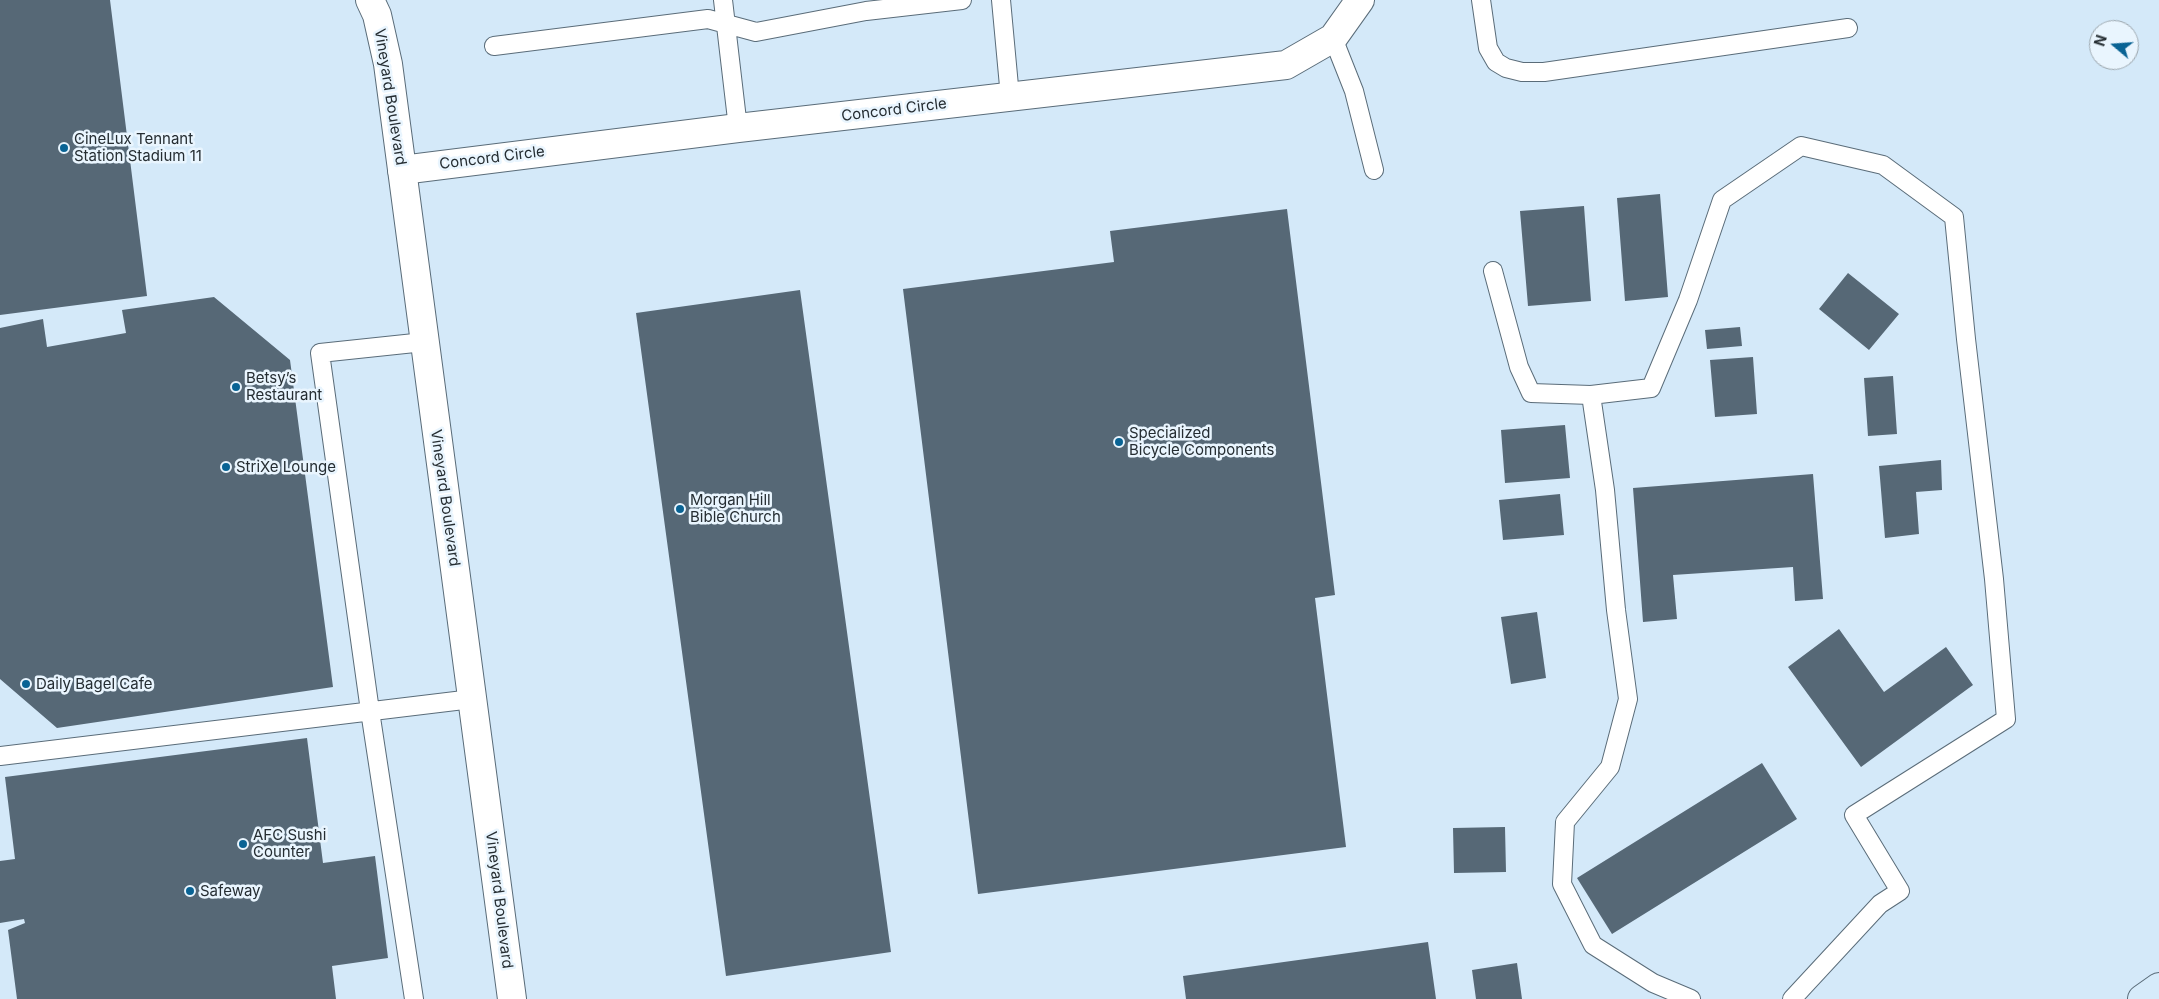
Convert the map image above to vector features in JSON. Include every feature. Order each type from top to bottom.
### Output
[{"type":"main road","points":[[2142,999],[2159,987]]},
{"type":"street","name":"Vineyard Boulevard","points":[[370,0],[377,15],[388,64],[512,999]]},
{"type":"street","name":"Concord Circle","points":[[402,170],[738,128],[1286,65],[1333,38],[1360,0]]},
{"type":"lane","points":[[723,0],[738,128]]},
{"type":"lane","points":[[494,46],[708,19],[756,32],[866,11],[962,0]]},
{"type":"lane","points":[[1001,0],[1010,97]]},
{"type":"lane","points":[[1481,0],[1488,48],[1496,62],[1506,68],[1522,72],[1544,72],[1848,28]]},
{"type":"lane","points":[[1333,38],[1354,92],[1374,170]]},
{"type":"lane","points":[[1493,271],[1519,367],[1531,393],[1591,395],[1651,388],[1688,300],[1722,200],[1801,146],[1882,165],[1954,217],[1994,580],[2006,719],[1854,815],[1900,891],[1880,904],[1792,999]]},
{"type":"lane","points":[[414,999],[370,711],[320,354],[424,342]]},
{"type":"lane","points":[[1591,395],[1605,490],[1616,610],[1628,699],[1610,767],[1565,822],[1562,884],[1593,944],[1653,983],[1691,999]]},
{"type":"lane","points":[[0,756],[472,699]]},
{"type":"building","name":"CineLux Tennant Station Stadium 11","points":[[0,0],[110,0],[147,296],[0,315]]},
{"type":"building","points":[[1660,194],[1668,297],[1625,301],[1617,198]]},
{"type":"building","points":[[1584,206],[1591,301],[1528,306],[1520,211]]},
{"type":"building","name":"Specialized Bicycle Components","points":[[1287,209],[1335,595],[1315,598],[1346,847],[978,894],[903,289],[1114,262],[1110,231]]},
{"type":"building","points":[[1848,273],[1899,314],[1869,350],[1819,309]]},
{"type":"building","points":[[800,290],[891,952],[726,976],[636,313]]},
{"type":"building","points":[[214,297],[290,360],[333,687],[57,728],[0,679],[0,328],[43,319],[47,347],[126,333],[122,310]]},
{"type":"building","points":[[1740,327],[1742,346],[1707,349],[1705,330]]},
{"type":"building","points":[[1753,357],[1757,414],[1715,417],[1710,360]]},
{"type":"building","points":[[1893,376],[1897,434],[1868,436],[1864,378]]},
{"type":"building","points":[[1565,425],[1570,478],[1505,483],[1501,430]]},
{"type":"building","points":[[1941,460],[1942,490],[1916,492],[1919,534],[1885,538],[1879,466]]},
{"type":"building","points":[[1813,474],[1823,599],[1795,601],[1793,567],[1673,575],[1677,619],[1643,622],[1633,488]]},
{"type":"building","points":[[1560,494],[1564,535],[1503,540],[1499,500]]},
{"type":"building","points":[[1537,612],[1546,678],[1511,684],[1501,617]]},
{"type":"building","points":[[1839,629],[1884,692],[1946,647],[1973,685],[1861,767],[1788,667]]},
{"type":"building","name":"Safeway","points":[[307,738],[323,863],[375,856],[388,958],[332,966],[336,999],[17,999],[8,930],[25,923],[24,919],[0,923],[0,861],[15,859],[5,777]]},
{"type":"building","points":[[1762,763],[1797,819],[1612,934],[1577,878]]},
{"type":"building","points":[[1505,827],[1506,872],[1454,873],[1453,828]]},
{"type":"building","points":[[1428,942],[1436,999],[1186,999],[1183,976]]},
{"type":"building","points":[[1517,963],[1522,999],[1476,999],[1472,970]]},
{"type":"place","name":"CineLux Tennant Station Stadium 11","points":[[64,148]]},
{"type":"place","name":"Betsy’s Restaurant","points":[[236,387]]},
{"type":"place","name":"Specialized Bicycle Components","points":[[1119,442]]},
{"type":"place","name":"StriXe Lounge","points":[[226,467]]},
{"type":"place","name":"Morgan Hill Bible Church","points":[[680,509]]},
{"type":"place","name":"Daily Bagel Cafe","points":[[26,684]]},
{"type":"place","name":"AFC Sushi Counter","points":[[243,844]]},
{"type":"place","name":"Safeway","points":[[190,891]]}]
